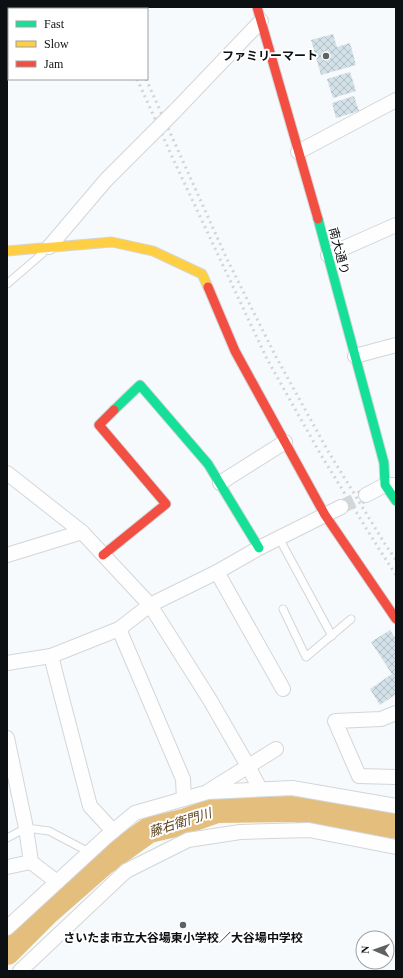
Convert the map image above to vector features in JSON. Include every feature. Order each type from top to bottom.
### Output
[{"type":"street","points":[[50,247],[106,180],[174,111],[259,14]]},
{"type":"street","name":"南大通り","points":[[259,14],[309,187],[391,485]]},
{"type":"street","points":[[298,152],[396,100]]},
{"type":"street","points":[[328,255],[396,225]]},
{"type":"street","points":[[7,251],[112,242],[153,251],[202,274],[235,351],[325,515],[396,620]]},
{"type":"street","points":[[355,356],[396,345]]},
{"type":"street","points":[[103,555],[166,504],[99,425],[140,385],[208,464],[259,548]]},
{"type":"street","points":[[220,483],[285,442]]},
{"type":"street","points":[[7,473],[82,532],[150,605],[210,700],[260,789]]},
{"type":"street","points":[[366,494],[391,485],[396,501]]},
{"type":"street","points":[[7,663],[51,656],[119,629],[150,605],[218,572],[259,548],[341,507]]},
{"type":"street","points":[[7,555],[82,532]]},
{"type":"street","points":[[218,572],[283,689]]},
{"type":"street","points":[[119,629],[183,779],[184,799]]},
{"type":"street","points":[[51,656],[90,806],[112,831]]},
{"type":"street","points":[[396,713],[381,719],[335,721],[359,776],[396,777]]},
{"type":"street","points":[[7,738],[26,828],[31,862],[57,882]]},
{"type":"street","points":[[208,792],[276,749]]},
{"type":"street","points":[[7,928],[112,831],[135,813],[208,792],[292,788],[396,806]]},
{"type":"street","points":[[20,971],[126,871],[188,840],[240,832],[309,830],[396,846]]},
{"type":"street","points":[[7,867],[31,862]]},
{"type":"lane","points":[[7,284],[50,247]]},
{"type":"lane","points":[[279,538],[332,636]]},
{"type":"lane","points":[[283,609],[306,658],[351,619]]},
{"type":"lane","points":[[7,838],[26,828],[49,831],[89,852]]},
{"type":"building","points":[[8,14],[8,30],[7,28]]},
{"type":"building","points":[[333,34],[337,47],[350,43],[356,65],[321,75],[311,40]]},
{"type":"building","points":[[350,72],[356,91],[333,98],[327,79]]},
{"type":"building","points":[[354,96],[359,111],[336,118],[332,103]]},
{"type":"building","points":[[390,630],[396,639],[396,694],[380,705],[370,689],[392,674],[371,642]]},
{"type":"waterway","name":"藤右衛門川","points":[[7,952],[46,913],[103,863],[149,830],[183,822],[217,810],[293,809],[396,826]]},
{"type":"tunnel","points":[[341,507],[366,495]]},
{"type":"railway","points":[[137,80],[267,359],[321,455],[396,575]]},
{"type":"railway","points":[[146,80],[226,257],[275,355],[328,451],[396,560]]},
{"type":"traffic: fast","points":[[318,219],[384,463],[385,485],[396,501]]},
{"type":"traffic: fast","points":[[114,410],[140,385],[208,464],[259,548]]},
{"type":"traffic: slow","points":[[7,251],[112,242],[153,251],[202,274],[208,287]]},
{"type":"traffic: jam","points":[[257,7],[318,219]]},
{"type":"traffic: jam","points":[[208,287],[235,351],[325,515],[396,619]]},
{"type":"traffic: jam","points":[[103,555],[166,504],[99,425],[114,410]]},
{"type":"place","name":"ファミリーマート","points":[[326,56]]},
{"type":"place","name":"さいたま市立大谷場東小学校／大谷場中学校","points":[[183,925]]}]
